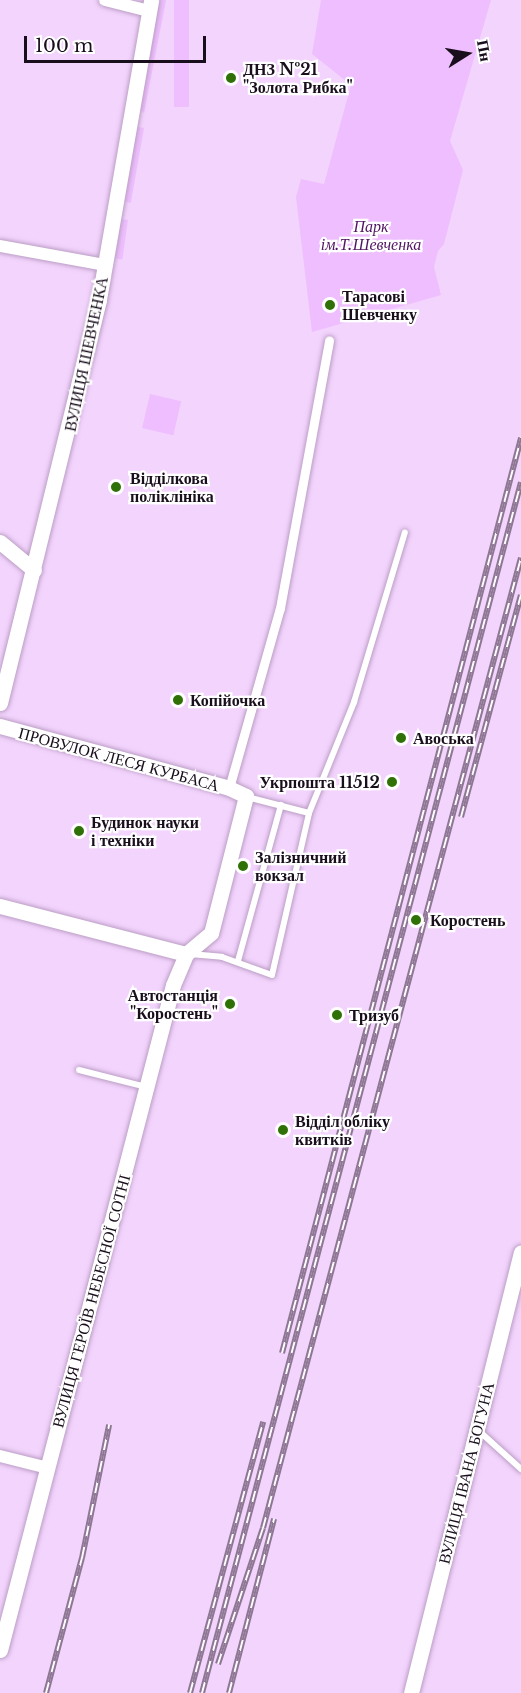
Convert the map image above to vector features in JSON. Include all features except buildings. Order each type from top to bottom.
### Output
[{"type":"street","points":[[105,0],[150,6]]},
{"type":"street","name":"ВУЛИЦЯ ШЕВЧЕНКА","points":[[0,703],[34,570],[105,265],[150,6]]},
{"type":"street","points":[[0,246],[105,265]]},
{"type":"street","points":[[0,906],[186,954],[211,933],[237,792],[280,608],[329,340]]},
{"type":"street","points":[[0,542],[34,570]]},
{"type":"street","name":"ПРОВУЛОК ЛЕСЯ КУРБАСА","points":[[0,726],[237,792]]},
{"type":"street","name":"ВУЛИЦЯ ГЕРОЇВ НЕБЕСНОЇ СОТНІ","points":[[0,1650],[173,985],[186,954]]},
{"type":"street","name":"ВУЛИЦЯ ІВАНА БОГУНА","points":[[411,1693],[477,1429],[515,1301],[521,1253]]},
{"type":"street","points":[[0,1456],[48,1468]]},
{"type":"lane","points":[[186,954],[238,961],[272,975],[309,813],[354,702],[405,532]]},
{"type":"lane","points":[[237,792],[309,813]]},
{"type":"lane","points":[[238,961],[281,805]]},
{"type":"lane","points":[[79,1071],[146,1087]]},
{"type":"lane","points":[[477,1429],[521,1469]]},
{"type":"green space","points":[[159,0],[166,0],[144,113],[140,109]]},
{"type":"green space","points":[[174,0],[189,0],[189,107],[174,107]]},
{"type":"green space","name":"Парк ім.Т.Шевченка","points":[[321,0],[491,0],[450,141],[463,170],[444,244],[438,251],[434,267],[441,295],[312,332],[296,197],[301,179],[324,184],[351,85],[312,54]]},
{"type":"green space","points":[[136,127],[144,128],[131,203],[123,201]]},
{"type":"green space","points":[[121,219],[128,220],[122,260],[115,259]]},
{"type":"green space","points":[[150,394],[181,401],[173,435],[142,428]]},
{"type":"railway","points":[[282,1353],[521,438]]},
{"type":"railway","points":[[202,1693],[521,482]]},
{"type":"railway","points":[[218,1664],[263,1528],[521,558]]},
{"type":"railway","points":[[461,817],[521,595]]},
{"type":"railway","points":[[190,1693],[263,1422]]},
{"type":"railway","points":[[46,1693],[82,1558],[109,1425]]},
{"type":"railway","points":[[229,1693],[274,1519]]},
{"type":"place","name":"ДНЗ №21 \"Золота Рибка\"","points":[[231,78]]},
{"type":"place","name":"Тарасові Шевченку","points":[[330,305]]},
{"type":"place","name":"Відділкова поліклініка","points":[[116,487]]},
{"type":"place","name":"Копійочка","points":[[178,700]]},
{"type":"place","name":"Авоська","points":[[401,738]]},
{"type":"place","name":"Укрпошта 11512","points":[[392,782]]},
{"type":"place","name":"Будинок науки і техніки","points":[[79,831]]},
{"type":"place","name":"Залізничний вокзал","points":[[243,866]]},
{"type":"place","name":"Коростень","points":[[416,920]]},
{"type":"place","name":"Автостанція \"Коростень\"","points":[[230,1004]]},
{"type":"place","name":"Тризуб","points":[[337,1015]]},
{"type":"place","name":"Відділ обліку квитків","points":[[283,1130]]}]
